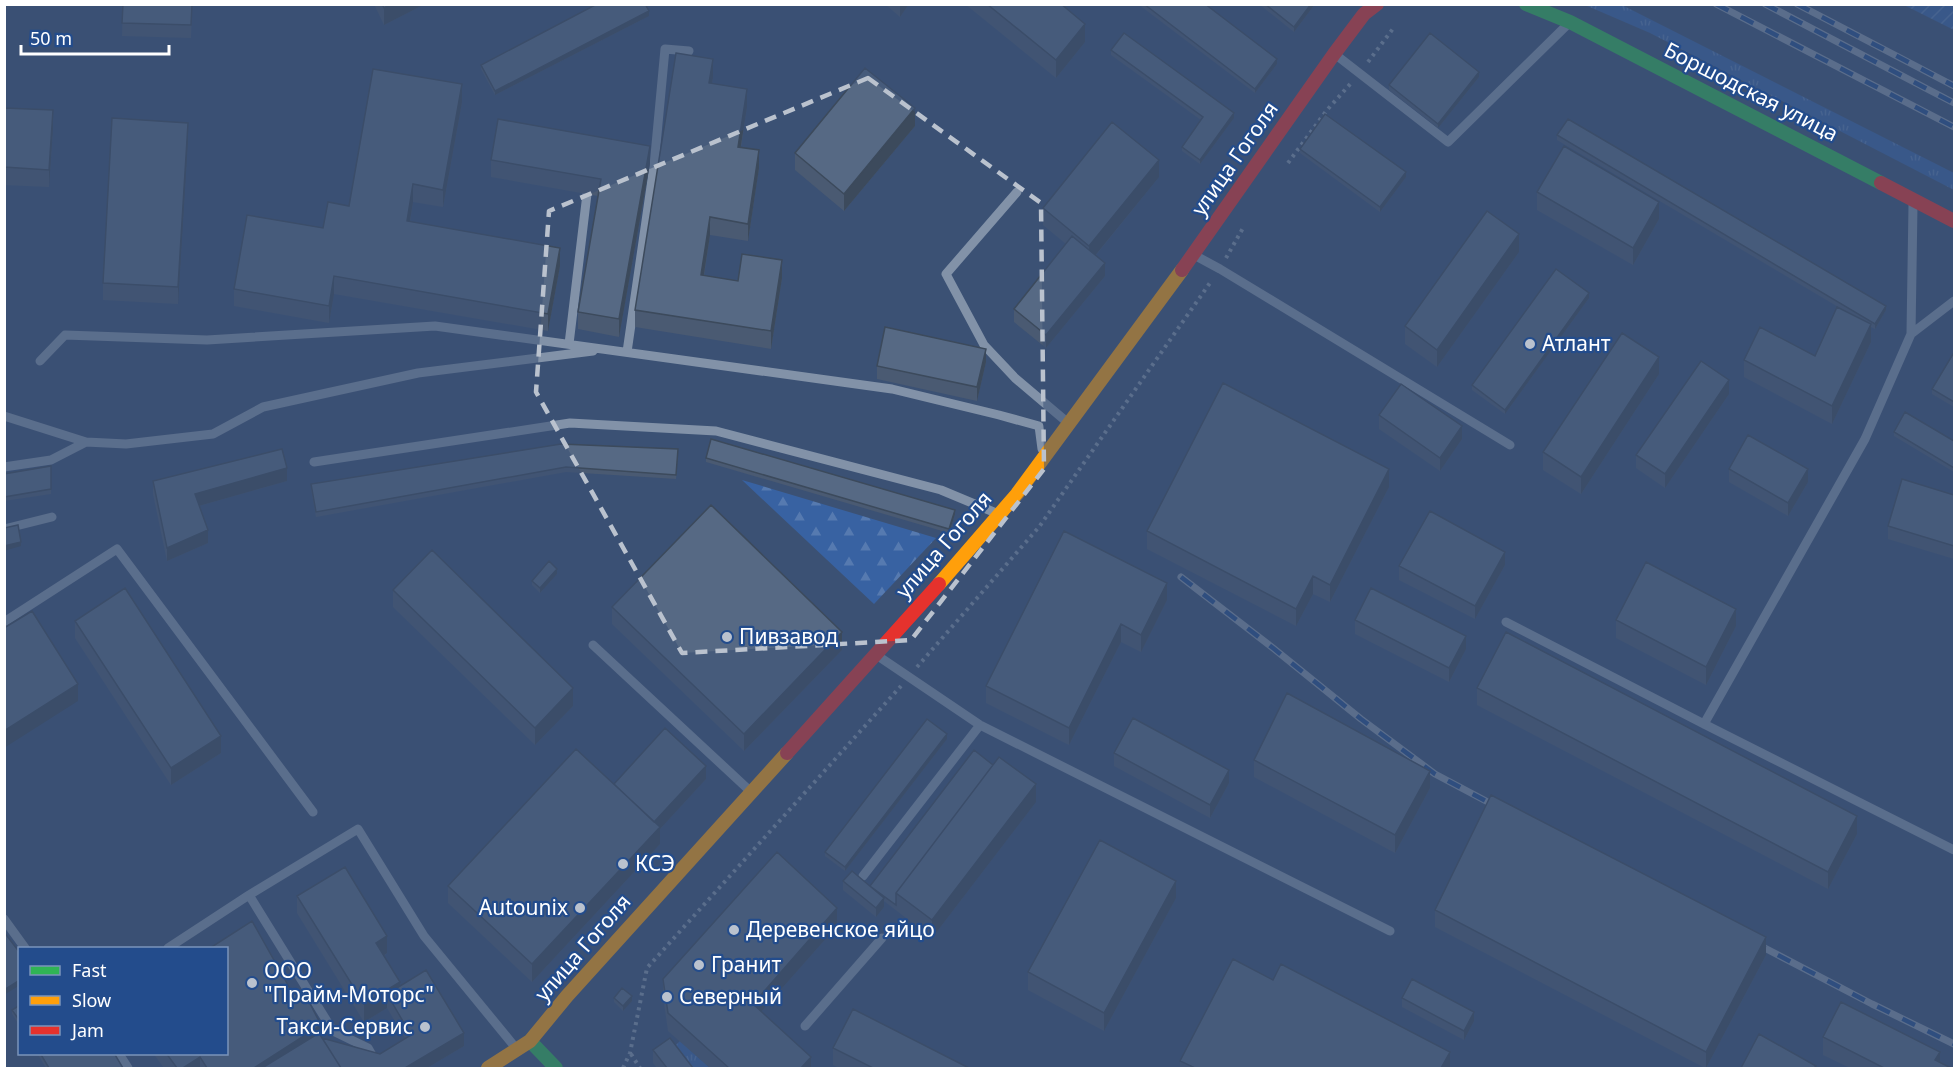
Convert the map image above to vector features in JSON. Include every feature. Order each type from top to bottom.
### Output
[{"type":"street","name":"улица Гоголя","points":[[488,1068],[531,1041],[567,996],[876,655],[1017,494],[1193,255],[1361,12],[1377,4]]},
{"type":"street","name":"Боршодская улица","points":[[1527,4],[1570,22],[1954,221]]},
{"type":"street","points":[[531,1041],[556,1068]]},
{"type":"lane","points":[[1334,54],[1448,142],[1570,22]]},
{"type":"lane","points":[[627,352],[654,166],[666,49],[689,51]]},
{"type":"lane","points":[[1017,192],[946,274],[984,345],[1015,378],[1069,424]]},
{"type":"lane","points":[[568,344],[587,194]]},
{"type":"lane","points":[[1704,724],[1865,439],[1911,334],[1913,200]]},
{"type":"lane","points":[[1193,255],[1220,269],[1510,445]]},
{"type":"lane","points":[[1911,334],[1954,301]]},
{"type":"lane","points":[[40,361],[66,335],[207,340],[435,326],[892,390],[999,414],[1039,426],[1044,458]]},
{"type":"lane","points":[[4,416],[86,442],[126,444],[213,434],[263,407],[418,373],[607,349]]},
{"type":"lane","points":[[314,462],[570,423],[716,431],[941,490],[999,514]]},
{"type":"lane","points":[[4,467],[51,460],[86,442]]},
{"type":"lane","points":[[4,528],[52,517]]},
{"type":"lane","points":[[4,622],[117,549],[313,812]]},
{"type":"lane","points":[[1506,622],[1954,850]]},
{"type":"lane","points":[[593,645],[751,792]]},
{"type":"lane","points":[[876,655],[980,725],[1390,931]]},
{"type":"lane","points":[[863,876],[980,725]]},
{"type":"lane","points":[[170,947],[249,895],[358,829],[424,936],[517,1050]]},
{"type":"lane","points":[[249,895],[333,1030],[368,1048],[380,1067]]},
{"type":"lane","points":[[4,919],[24,947]]},
{"type":"lane","points":[[805,1026],[882,939]]},
{"type":"lane","points":[[119,1055],[128,1068]]},
{"type":"path","points":[[623,1068],[630,1053],[640,1068]]},
{"type":"highlighted area","points":[[868,78],[1041,203],[1044,469],[911,640],[682,653],[536,392],[549,211]]},
{"type":"green space","points":[[1585,5],[1622,5],[1954,173],[1954,190],[1650,33]]},
{"type":"green space","points":[[1904,5],[1954,5],[1954,30]]},
{"type":"green space","points":[[742,480],[936,538],[874,604]]},
{"type":"green space","points":[[680,1041],[710,1068],[683,1068],[670,1051]]},
{"type":"building","points":[[123,4],[192,4],[191,25],[122,23]]},
{"type":"building","points":[[597,4],[645,4],[649,11],[495,91],[481,65]]},
{"type":"building","points":[[987,4],[1061,4],[1085,24],[1056,60]]},
{"type":"building","points":[[1144,4],[1205,4],[1277,59],[1255,89]]},
{"type":"building","points":[[1265,4],[1311,4],[1294,27]]},
{"type":"building","points":[[1124,33],[1234,113],[1200,160],[1182,147],[1203,117],[1111,50]]},
{"type":"building","points":[[1430,33],[1479,72],[1438,124],[1389,85]]},
{"type":"building","points":[[676,53],[713,59],[709,83],[747,89],[738,147],[759,150],[748,224],[710,217],[701,275],[738,281],[742,254],[782,260],[771,331],[635,310]]},
{"type":"building","points":[[865,68],[915,108],[844,194],[795,153]]},
{"type":"building","points":[[373,69],[462,84],[443,190],[413,184],[407,221],[560,248],[548,314],[334,276],[329,306],[234,289],[247,215],[323,228],[328,202],[349,206]]},
{"type":"building","points":[[4,108],[53,110],[49,170],[4,167]]},
{"type":"building","points":[[1325,114],[1406,172],[1380,207],[1300,149]]},
{"type":"building","points":[[112,118],[188,123],[178,287],[103,283]]},
{"type":"building","points":[[498,119],[650,146],[619,319],[578,312],[601,179],[491,160]]},
{"type":"building","points":[[1568,119],[1886,306],[1875,324],[1557,135]]},
{"type":"building","points":[[1112,122],[1159,160],[1089,246],[1043,208]]},
{"type":"building","points":[[1564,146],[1659,202],[1633,248],[1537,192]]},
{"type":"building","points":[[1487,211],[1519,234],[1437,350],[1405,326]]},
{"type":"building","points":[[1072,236],[1105,263],[1046,335],[1014,309]]},
{"type":"building","name":"Атлант","points":[[1556,269],[1589,293],[1505,410],[1472,385]]},
{"type":"building","points":[[1837,307],[1871,324],[1832,406],[1744,360],[1760,327],[1815,356]]},
{"type":"building","points":[[885,327],[986,349],[977,387],[877,366]]},
{"type":"building","points":[[1622,333],[1659,357],[1581,477],[1543,452]]},
{"type":"building","points":[[1954,355],[1954,402],[1932,389]]},
{"type":"building","points":[[1701,361],[1729,380],[1665,474],[1636,455]]},
{"type":"building","points":[[1223,383],[1389,469],[1330,585],[1313,576],[1296,609],[1147,531]]},
{"type":"building","points":[[1401,384],[1462,426],[1440,458],[1379,415]]},
{"type":"building","points":[[1905,412],[1954,441],[1954,468],[1894,432]]},
{"type":"building","points":[[1748,435],[1808,469],[1788,503],[1729,469]]},
{"type":"building","points":[[711,439],[955,510],[949,529],[706,458]]},
{"type":"building","points":[[561,444],[678,449],[676,475],[566,467],[316,512],[311,484]]},
{"type":"building","points":[[282,449],[287,468],[195,494],[208,530],[167,548],[153,481]]},
{"type":"building","points":[[51,466],[51,489],[4,497],[4,474]]},
{"type":"building","points":[[1902,479],[1954,495],[1954,546],[1888,526]]},
{"type":"building","name":"Пивзавод","points":[[711,505],[842,632],[744,734],[612,607]]},
{"type":"building","points":[[1430,511],[1505,552],[1475,606],[1399,566]]},
{"type":"building","points":[[18,525],[21,542],[4,546],[4,528]]},
{"type":"building","points":[[1064,531],[1167,583],[1141,635],[1121,624],[1069,728],[986,686]]},
{"type":"building","points":[[432,550],[573,688],[535,728],[393,590]]},
{"type":"building","points":[[549,561],[557,569],[540,588],[532,581]]},
{"type":"building","points":[[1646,562],[1736,609],[1706,667],[1616,620]]},
{"type":"building","points":[[125,588],[221,736],[171,768],[75,621]]},
{"type":"building","points":[[1371,588],[1466,636],[1449,668],[1355,620]]},
{"type":"building","points":[[32,611],[78,684],[4,731],[4,628]]},
{"type":"building","points":[[1506,632],[1857,816],[1828,872],[1477,688]]},
{"type":"building","points":[[1287,693],[1430,771],[1395,835],[1254,760]]},
{"type":"building","points":[[1133,718],[1229,770],[1210,805],[1114,753]]},
{"type":"building","points":[[927,719],[947,734],[845,867],[825,852]]},
{"type":"building","points":[[665,728],[706,766],[654,822],[614,784]]},
{"type":"building","points":[[576,749],[660,827],[532,964],[448,886]]},
{"type":"building","points":[[974,750],[993,765],[896,893],[896,905],[870,886]]},
{"type":"building","points":[[999,757],[1036,784],[932,920],[896,893]]},
{"type":"building","points":[[1491,795],[1766,937],[1706,1052],[1435,910]]},
{"type":"building","points":[[1100,840],[1176,881],[1104,1013],[1028,972]]},
{"type":"building","points":[[777,852],[837,908],[753,1004],[811,1057],[801,1068],[729,1068],[668,1013],[663,979]]},
{"type":"building","points":[[345,867],[387,936],[376,943],[400,982],[364,1004],[297,896]]},
{"type":"building","points":[[852,871],[884,898],[876,908],[843,881]]},
{"type":"building","name":"ООО \"Прайм-Моторс\"","points":[[252,921],[293,994],[305,994],[321,1025],[254,1068],[207,1068],[200,1057],[183,1068],[177,1068],[167,1055],[228,1055],[228,947],[212,947]]},
{"type":"building","points":[[4,932],[18,950],[18,981],[4,990]]},
{"type":"building","points":[[1233,959],[1273,980],[1281,964],[1450,1052],[1441,1068],[1195,1068],[1180,1061]]},
{"type":"building","points":[[426,970],[464,1033],[405,1068],[341,1068],[322,1038],[380,1054],[411,1035],[387,994]]},
{"type":"building","points":[[1412,979],[1474,1012],[1464,1031],[1402,998]]},
{"type":"building","points":[[622,988],[632,996],[623,1006],[614,998]]},
{"type":"building","points":[[1841,1002],[1940,1052],[1935,1060],[1951,1068],[1884,1068],[1823,1037]]},
{"type":"building","points":[[18,1006],[18,1018],[12,1010]]},
{"type":"building","points":[[853,1009],[969,1068],[873,1068],[833,1048]]},
{"type":"building","points":[[319,1033],[341,1068],[262,1068]]},
{"type":"building","points":[[1759,1034],[1816,1066],[1814,1068],[1741,1068]]},
{"type":"building","points":[[670,1038],[693,1068],[667,1068],[653,1050]]},
{"type":"building","points":[[41,1055],[115,1055],[123,1068],[49,1068]]},
{"type":"railway","points":[[1716,4],[1954,127]]},
{"type":"railway","points":[[1765,4],[1954,103]]},
{"type":"railway","points":[[1797,4],[1954,86]]},
{"type":"railway","points":[[1181,577],[1361,719],[1435,774],[1503,810]]},
{"type":"railway","points":[[1753,942],[1954,1044]]},
{"type":"traffic: fast","points":[[1526,4],[1570,22],[1881,183]]},
{"type":"traffic: fast","points":[[530,1041],[556,1068]]},
{"type":"traffic: slow","points":[[939,584],[1017,494],[1182,270]]},
{"type":"traffic: slow","points":[[488,1068],[530,1041],[567,996],[787,753]]},
{"type":"traffic: jam","points":[[1182,270],[1334,54],[1364,14],[1377,4]]},
{"type":"traffic: jam","points":[[1881,183],[1954,221]]},
{"type":"traffic: jam","points":[[787,753],[939,584]]},
{"type":"place","name":"Атлант","points":[[1530,344]]},
{"type":"place","name":"Пивзавод","points":[[727,637]]},
{"type":"place","name":"КСЭ","points":[[623,864]]},
{"type":"place","name":"Autounix","points":[[580,908]]},
{"type":"place","name":"Деревенское яйцо","points":[[734,930]]},
{"type":"place","name":"Гранит","points":[[699,965]]},
{"type":"place","name":"ООО \"Прайм-Моторс\"","points":[[252,983]]},
{"type":"place","name":"Северный","points":[[667,997]]},
{"type":"place","name":"Такси-Сервис","points":[[425,1027]]}]
